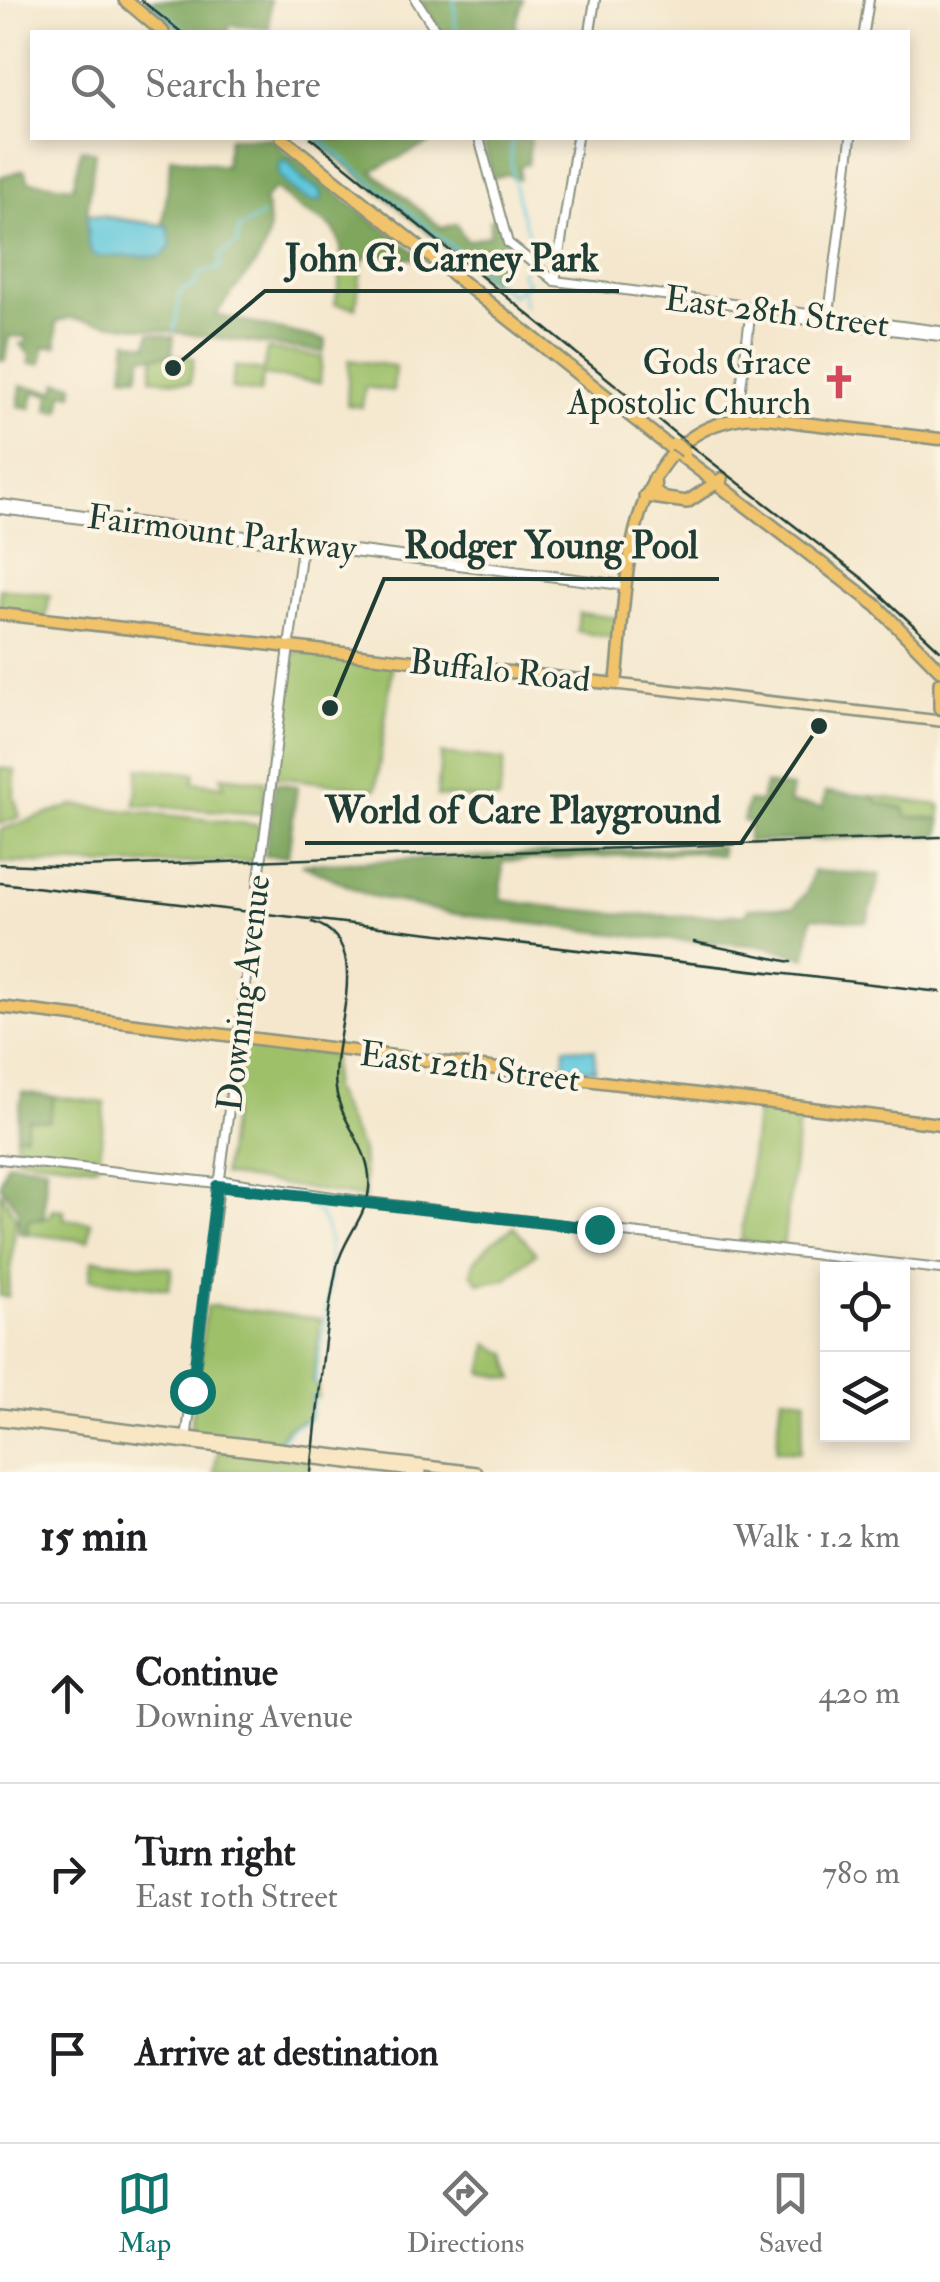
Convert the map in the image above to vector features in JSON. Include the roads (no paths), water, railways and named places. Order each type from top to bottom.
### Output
[{"type":"highway","points":[[116,0],[151,30]]},
{"type":"highway","points":[[125,0],[160,30]]},
{"type":"highway","points":[[285,140],[669,443],[880,601],[940,661]]},
{"type":"highway","points":[[293,140],[669,443]]},
{"type":"highway","points":[[686,456],[877,606],[940,670]]},
{"type":"highway","points":[[702,472],[706,481],[703,495]]},
{"type":"highway","points":[[657,473],[656,491],[667,501]]},
{"type":"highway","points":[[645,496],[687,502],[719,481]]},
{"type":"highway","points":[[940,683],[940,708]]},
{"type":"main road","points":[[616,684],[625,585],[645,496],[657,473],[681,444],[737,420],[766,419],[940,439]]},
{"type":"main road","name":"Buffalo Road","points":[[0,614],[940,721]]},
{"type":"main road","points":[[602,682],[618,666]]},
{"type":"main road","name":"East 12th Street","points":[[0,1007],[940,1124]]},
{"type":"main road","points":[[0,1417],[421,1472]]},
{"type":"main road","points":[[186,1440],[476,1472]]},
{"type":"street","points":[[416,0],[437,30]]},
{"type":"street","points":[[590,30],[595,0]]},
{"type":"street","points":[[864,30],[868,0]]},
{"type":"street","points":[[479,140],[508,242],[555,282]]},
{"type":"street","points":[[555,282],[576,140]]},
{"type":"street","points":[[828,320],[851,140]]},
{"type":"street","name":"East 28th Street","points":[[555,282],[750,311],[940,333]]},
{"type":"street","points":[[737,420],[750,311]]},
{"type":"street","name":"Fairmount Parkway","points":[[0,507],[625,585]]},
{"type":"street","name":"Downing Avenue","points":[[186,1440],[302,545]]},
{"type":"street","points":[[0,1159],[940,1268]]},
{"type":"water","points":[[279,162],[288,162],[304,181],[322,191],[321,201],[303,198],[292,190],[279,175]]},
{"type":"water","points":[[87,215],[168,226],[171,246],[161,257],[94,256],[88,245]]},
{"type":"water","points":[[565,1047],[595,1050],[595,1070],[564,1067]]},
{"type":"waterway","points":[[149,0],[185,30]]},
{"type":"waterway","points":[[454,0],[456,30]]},
{"type":"waterway","points":[[319,140],[512,295],[528,283],[521,274],[525,266]]},
{"type":"waterway","points":[[513,140],[513,178],[535,248],[530,258]]},
{"type":"waterway","points":[[174,331],[181,290],[194,286],[199,274],[220,268],[220,255],[237,244],[239,229],[263,215]]},
{"type":"waterway","points":[[522,292],[525,306]]},
{"type":"waterway","points":[[221,1193],[297,1202],[320,1216],[328,1235],[330,1259],[315,1384]]},
{"type":"waterway","points":[[281,1440],[291,1428],[310,1418],[314,1396]]},
{"type":"waterway","points":[[271,1472],[273,1467]]},
{"type":"railway","points":[[141,0],[178,30]]},
{"type":"railway","points":[[313,140],[687,443],[866,581],[940,650]]},
{"type":"railway","points":[[0,864],[80,867],[940,837]]},
{"type":"railway","points":[[0,883],[940,992]]},
{"type":"railway","points":[[311,1472],[337,1266],[364,1209],[369,1189],[366,1161],[336,1089],[335,1069],[346,995],[343,949],[332,933],[312,922]]},
{"type":"railway","points":[[694,942],[791,962]]},
{"type":"place","name":"John G. Carney Park","points":[[173,368]]},
{"type":"place","name":"Gods Grace Apostolic Church","points":[[839,382]]},
{"type":"place","name":"Rodger Young Pool","points":[[330,708]]},
{"type":"place","name":"World of Care Playground","points":[[819,726]]}]
